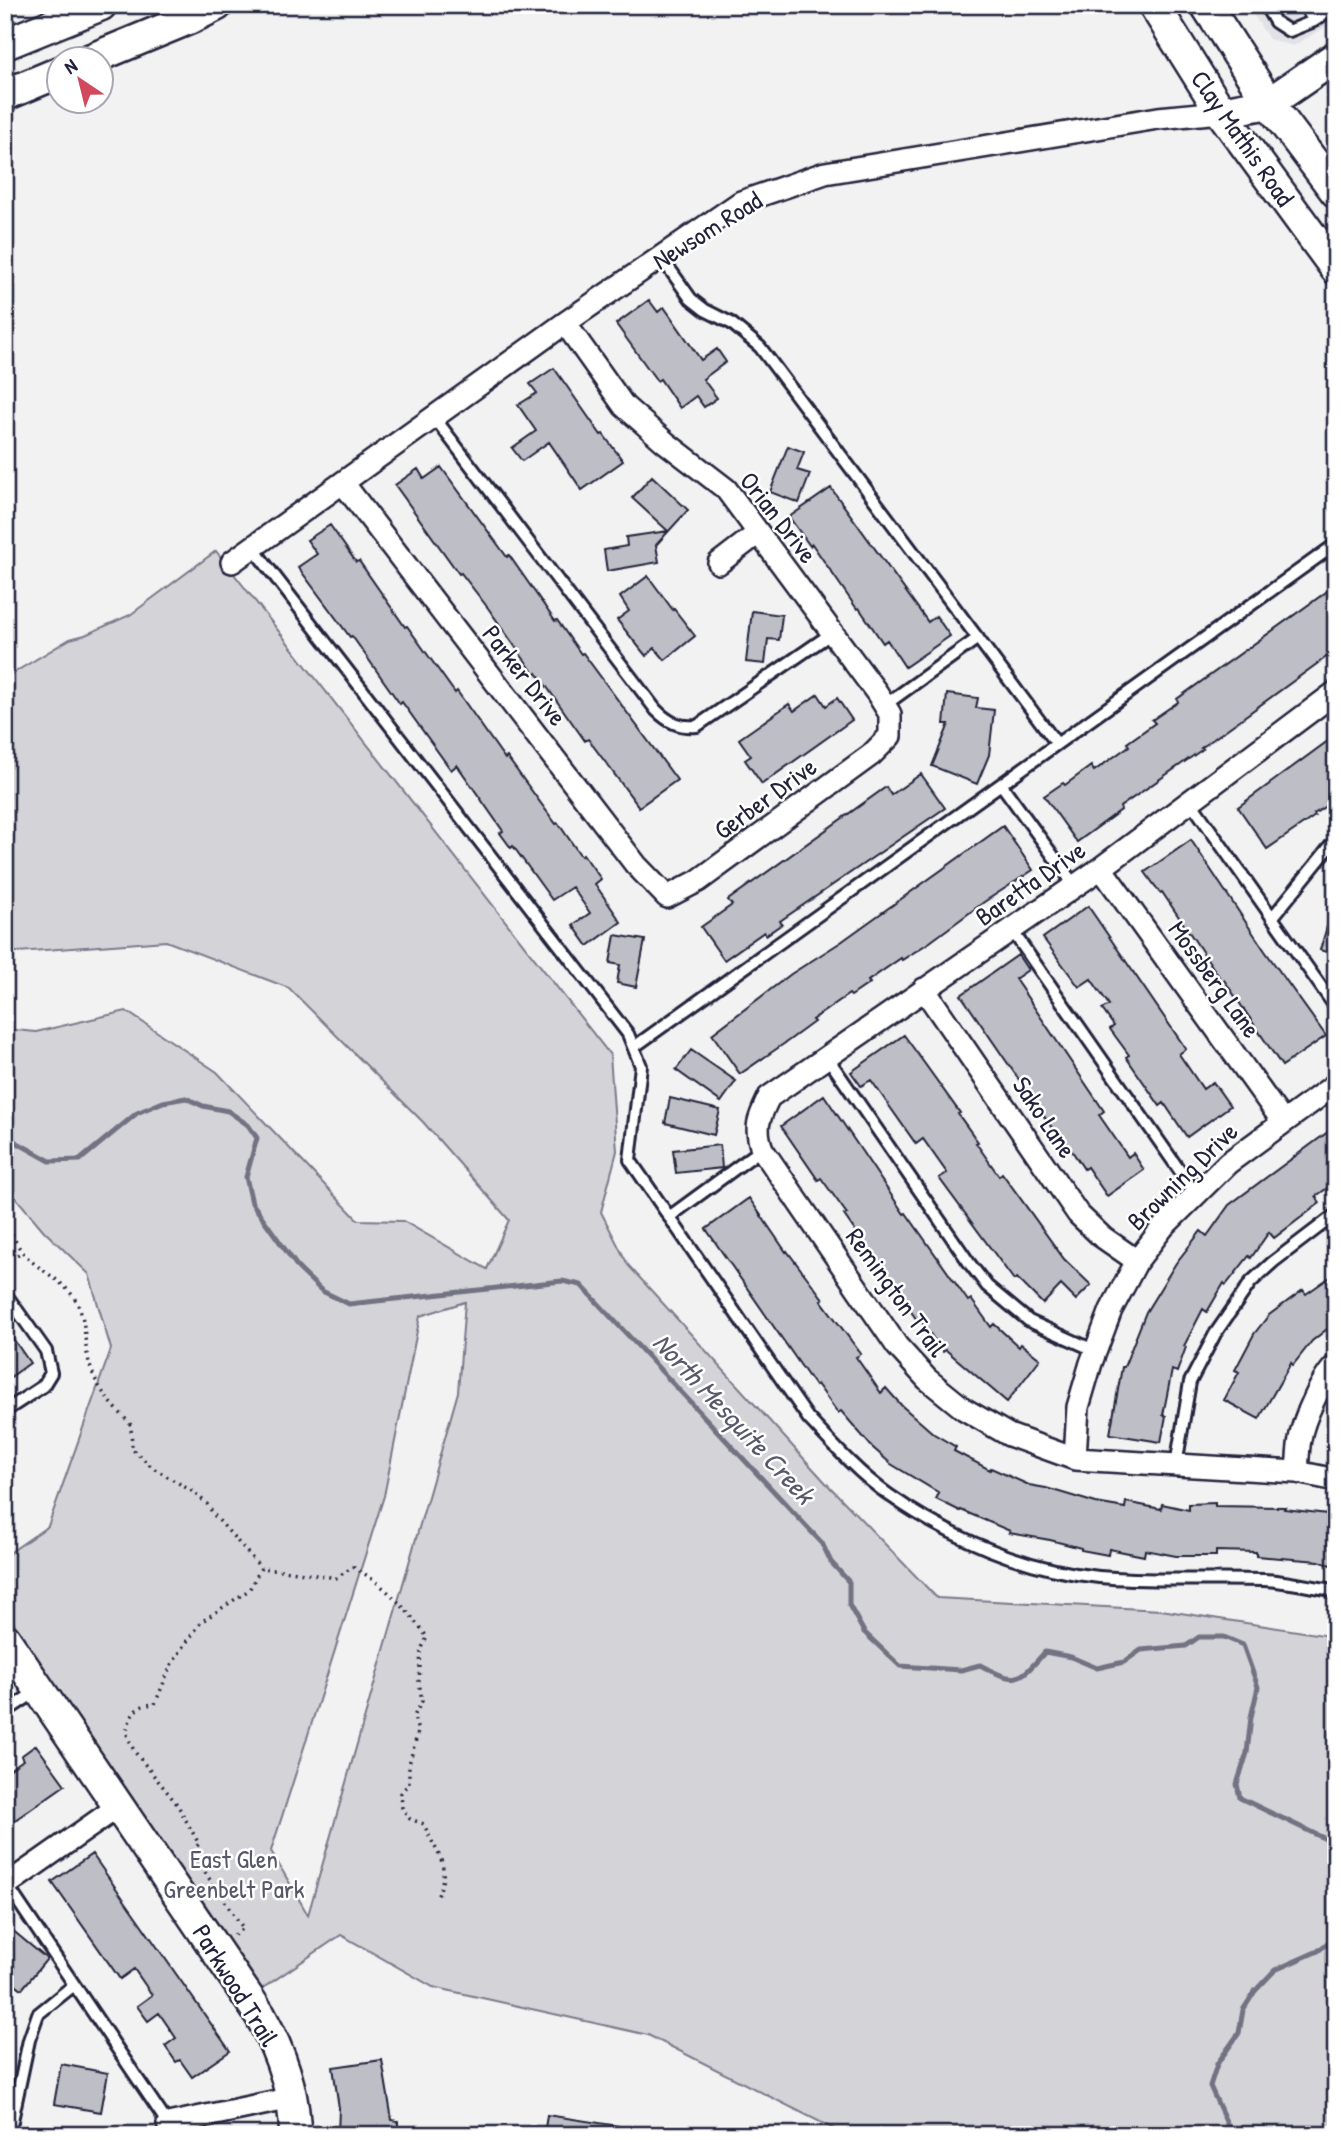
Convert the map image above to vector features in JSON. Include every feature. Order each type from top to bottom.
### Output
[{"type":"main road","points":[[5,44],[101,5]]},
{"type":"main road","points":[[116,49],[216,5]]},
{"type":"main road","name":"Clay Mathis Road","points":[[1154,5],[1221,111],[1336,269]]},
{"type":"main road","name":"Clay Mathis Road","points":[[1206,5],[1269,103],[1336,192]]},
{"type":"main road","name":"Newsom Road","points":[[1221,111],[1269,103],[1336,57]]},
{"type":"main road","points":[[5,95],[46,78]]},
{"type":"main road","name":"Parkwood Trail","points":[[5,1639],[260,2015],[272,2036],[292,2098],[295,2135]]},
{"type":"street","name":"Newsom Road","points":[[232,562],[565,323],[741,202],[825,173],[1158,118],[1221,111]]},
{"type":"street","name":"Orian Drive","points":[[565,323],[624,406],[726,489],[885,705],[890,714],[890,736]]},
{"type":"street","name":"Parker Drive","points":[[343,483],[636,865],[667,897]]},
{"type":"street","points":[[719,563],[758,533]]},
{"type":"street","name":"Baretta Drive","points":[[759,1119],[769,1097],[1101,868],[1336,692]]},
{"type":"street","name":"Gerber Drive","points":[[667,897],[698,881],[871,755],[890,736]]},
{"type":"street","name":"Mossberg Lane","points":[[1101,868],[1283,1122]]},
{"type":"street","name":"Sako Lane","points":[[924,989],[1078,1214],[1101,1236],[1137,1261]]},
{"type":"street","name":"Browning Drive","points":[[1074,1459],[1078,1407],[1111,1310],[1137,1261],[1163,1227],[1228,1163],[1336,1084]]},
{"type":"street","name":"Remington Trail","points":[[759,1119],[757,1135],[762,1149],[897,1346],[927,1379],[964,1409],[1009,1435],[1074,1459],[1297,1472],[1336,1480]]},
{"type":"street","points":[[1297,1472],[1300,1437],[1317,1393],[1336,1365]]},
{"type":"street","points":[[6,1886],[119,1806]]},
{"type":"street","points":[[168,2124],[292,2098]]},
{"type":"lane","points":[[1265,5],[1275,22],[1289,31],[1314,21],[1336,6]]},
{"type":"lane","points":[[1304,5],[1314,21]]},
{"type":"lane","points":[[662,257],[691,299],[705,310],[731,323],[760,347],[1057,744]]},
{"type":"lane","points":[[434,417],[656,710],[667,720],[686,727],[697,726],[832,633]]},
{"type":"lane","points":[[634,1047],[1336,544]]},
{"type":"lane","points":[[253,548],[628,1034],[641,1066],[630,1160],[808,1418],[843,1455],[888,1495],[944,1529],[996,1552],[1048,1567],[1098,1577],[1267,1580],[1327,1589],[1336,1594]]},
{"type":"lane","points":[[885,705],[978,638]]},
{"type":"lane","points":[[1001,784],[1074,886]]},
{"type":"lane","points":[[1190,802],[1336,1008]]},
{"type":"lane","points":[[1272,918],[1336,839]]},
{"type":"lane","points":[[1011,929],[1196,1195]]},
{"type":"lane","points":[[827,1057],[988,1286],[1028,1321],[1096,1351]]},
{"type":"lane","points":[[669,1217],[762,1149]]},
{"type":"lane","points":[[1176,1465],[1190,1381],[1215,1334],[1251,1282],[1336,1214]]},
{"type":"lane","points":[[5,1293],[46,1351],[51,1373],[43,1385],[5,1411]]},
{"type":"lane","points":[[5,1712],[39,1689]]},
{"type":"lane","points":[[6,1886],[168,2124]]},
{"type":"lane","points":[[9,2135],[29,2040],[38,2014],[74,1985]]},
{"type":"path","points":[[5,1222],[12,1230],[22,1252],[37,1267],[66,1287],[80,1309],[87,1356],[95,1379],[106,1398],[131,1425],[132,1449],[153,1468],[195,1493],[207,1504],[261,1568],[336,1578],[353,1567],[367,1574],[389,1592],[427,1637],[421,1650],[419,1681],[422,1701],[414,1716],[418,1732],[409,1764],[409,1783],[401,1793],[402,1808],[410,1819],[424,1824],[445,1873],[436,1898]]},
{"type":"path","points":[[5,1262],[22,1252]]},
{"type":"path","points":[[215,1949],[243,1928],[191,1852],[199,1844],[177,1804],[134,1751],[126,1732],[133,1713],[144,1705],[155,1704],[171,1665],[201,1622],[249,1590],[261,1568]]},
{"type":"shaded area","points":[[1247,5],[1336,5],[1336,21],[1293,46],[1269,39]]},
{"type":"green space","name":"East Glen Greenbelt Park","points":[[216,551],[610,1055],[617,1151],[601,1212],[628,1265],[826,1483],[937,1598],[1161,1610],[1336,1637],[1336,2135],[846,2135],[648,2035],[433,1987],[341,1935],[260,1990],[5,1610],[5,1556],[48,1526],[111,1349],[89,1274],[44,1231],[5,1185],[5,1029],[36,1032],[126,1011],[217,1072],[358,1220],[403,1221],[487,1269],[509,1220],[423,1122],[289,988],[166,941],[5,953],[5,678],[70,639],[130,615]],"holes":[[[465,1302],[458,1392],[308,1915],[271,1851],[384,1496],[420,1316]]]},
{"type":"building","points":[[649,300],[658,312],[664,307],[701,360],[717,349],[726,362],[703,379],[717,398],[704,407],[696,396],[680,408],[616,324]]},
{"type":"building","points":[[554,368],[601,435],[603,434],[623,461],[582,490],[549,442],[522,461],[512,448],[536,431],[518,405],[537,393],[530,384]]},
{"type":"building","points":[[788,446],[804,452],[797,470],[810,474],[799,503],[770,492]]},
{"type":"building","points":[[441,467],[677,780],[639,807],[588,739],[585,741],[395,485],[418,469],[424,479]]},
{"type":"building","points":[[652,476],[688,510],[656,545],[659,562],[607,571],[604,550],[627,546],[626,537],[668,531],[632,498]]},
{"type":"building","points":[[831,488],[928,622],[936,616],[950,636],[905,667],[887,640],[883,643],[812,544],[810,546],[789,517]]},
{"type":"building","points":[[330,525],[455,693],[457,691],[505,759],[507,757],[601,879],[595,884],[621,922],[588,946],[573,925],[590,913],[572,887],[552,900],[513,846],[511,848],[500,833],[503,831],[457,765],[451,770],[298,567],[317,554],[307,540]]},
{"type":"building","points":[[648,576],[695,636],[665,660],[655,648],[646,656],[617,620],[629,611],[620,597]]},
{"type":"building","points":[[1336,585],[1336,650],[1120,807],[1121,810],[1077,842],[1044,796],[1091,766],[1094,771],[1129,746],[1127,743],[1155,723],[1152,720],[1178,702],[1177,699]]},
{"type":"building","points":[[752,611],[782,615],[779,640],[768,639],[765,664],[746,662]]},
{"type":"building","points":[[818,694],[826,706],[837,698],[852,720],[762,784],[745,760],[751,756],[739,739],[789,704],[794,711]]},
{"type":"building","points":[[947,694],[978,698],[976,708],[994,710],[989,755],[977,784],[932,766],[949,724],[944,724]]},
{"type":"building","points":[[1336,735],[1336,799],[1267,849],[1238,807]]},
{"type":"building","points":[[921,774],[945,808],[780,921],[782,924],[766,935],[764,932],[724,960],[701,927],[732,905],[728,900],[886,787],[891,795]]},
{"type":"building","points":[[1003,826],[1033,870],[930,942],[902,960],[901,958],[851,996],[849,994],[740,1074],[712,1034],[791,974],[841,942]]},
{"type":"building","points":[[1191,840],[1326,1036],[1282,1066],[1162,892],[1160,893],[1145,872]]},
{"type":"building","points":[[1088,906],[1186,1049],[1179,1054],[1203,1089],[1213,1082],[1230,1106],[1187,1137],[1164,1103],[1160,1106],[1126,1057],[1129,1055],[1110,1029],[1114,1026],[1102,1009],[1109,1005],[1091,979],[1079,987],[1043,938]]},
{"type":"building","points":[[1332,910],[1336,910],[1336,955],[1320,950]]},
{"type":"building","points":[[615,935],[645,940],[636,987],[617,983],[620,965],[610,963]]},
{"type":"building","points":[[1018,955],[1028,970],[1015,979],[1104,1111],[1099,1115],[1128,1157],[1133,1153],[1144,1170],[1107,1196],[1087,1167],[1084,1169],[1064,1139],[1061,1141],[961,995]]},
{"type":"building","points":[[904,1035],[960,1113],[958,1114],[999,1176],[1002,1173],[1064,1259],[1091,1285],[1076,1300],[1061,1285],[1043,1304],[1017,1278],[1014,1280],[939,1178],[947,1173],[923,1139],[916,1144],[871,1080],[861,1086],[851,1072]]},
{"type":"building","points":[[691,1050],[736,1081],[721,1102],[676,1070]]},
{"type":"building","points":[[824,1095],[904,1214],[906,1213],[968,1301],[971,1299],[991,1327],[994,1324],[1019,1347],[1021,1344],[1040,1359],[1007,1402],[946,1350],[943,1352],[921,1321],[919,1323],[844,1215],[847,1214],[821,1178],[818,1180],[781,1126]]},
{"type":"building","points":[[670,1098],[720,1110],[714,1135],[665,1123]]},
{"type":"building","points":[[1336,1126],[1336,1182],[1316,1196],[1320,1203],[1274,1238],[1269,1232],[1251,1258],[1249,1256],[1226,1285],[1224,1283],[1207,1312],[1203,1309],[1184,1346],[1186,1347],[1177,1372],[1172,1370],[1163,1415],[1166,1416],[1161,1442],[1110,1434],[1122,1367],[1146,1312],[1176,1263],[1201,1231],[1207,1236],[1229,1205]]},
{"type":"building","points":[[720,1145],[722,1168],[676,1173],[673,1150]]},
{"type":"building","points":[[749,1198],[861,1354],[856,1357],[881,1393],[886,1388],[934,1434],[956,1447],[954,1451],[990,1470],[991,1468],[1029,1485],[1125,1508],[1126,1502],[1161,1509],[1162,1504],[1189,1510],[1189,1504],[1215,1503],[1215,1506],[1285,1507],[1284,1509],[1336,1515],[1336,1567],[1319,1561],[1256,1556],[1256,1552],[1216,1551],[1216,1556],[1176,1556],[1145,1550],[1144,1556],[1109,1549],[1108,1555],[1009,1533],[1010,1531],[936,1499],[939,1493],[891,1464],[872,1447],[841,1411],[838,1413],[817,1384],[815,1386],[706,1229]]},
{"type":"building","points":[[1336,1273],[1336,1322],[1312,1341],[1293,1365],[1291,1363],[1259,1419],[1224,1400],[1239,1372],[1235,1370],[1254,1334],[1269,1315],[1303,1290],[1306,1294]]},
{"type":"building","points":[[5,1327],[30,1363],[5,1381]]},
{"type":"building","points":[[36,1745],[65,1785],[5,1827],[5,1773],[23,1760],[21,1756]]},
{"type":"building","points":[[92,1854],[230,2051],[192,2077],[180,2060],[176,2062],[165,2046],[176,2038],[159,2013],[148,2021],[137,2006],[152,1995],[134,1969],[120,1979],[52,1882]]},
{"type":"building","points":[[5,1924],[47,1959],[22,1989],[5,1976]]},
{"type":"building","points":[[382,2060],[392,2120],[398,2121],[398,2135],[338,2135],[339,2108],[333,2067]]},
{"type":"building","points":[[61,2064],[108,2073],[101,2112],[54,2104]]},
{"type":"building","points":[[547,2115],[619,2126],[618,2135],[544,2135]]},
{"type":"waterway","name":"North Mesquite Creek","points":[[5,1136],[50,1161],[80,1160],[137,1113],[163,1102],[186,1098],[203,1106],[228,1111],[248,1125],[257,1138],[246,1177],[252,1203],[299,1269],[322,1291],[349,1304],[562,1281],[581,1285],[822,1543],[831,1562],[849,1582],[849,1605],[864,1632],[900,1666],[961,1670],[980,1665],[1002,1675],[1016,1677],[1029,1670],[1045,1652],[1071,1657],[1097,1668],[1124,1662],[1141,1650],[1186,1646],[1199,1637],[1224,1637],[1243,1645],[1258,1687],[1247,1753],[1237,1784],[1240,1798],[1336,1844]]},
{"type":"waterway","name":"North Mesquite Creek","points":[[1232,2135],[1210,2086],[1217,2064],[1239,2033],[1243,2010],[1255,1991],[1275,1970],[1318,1951],[1336,1936]]}]
